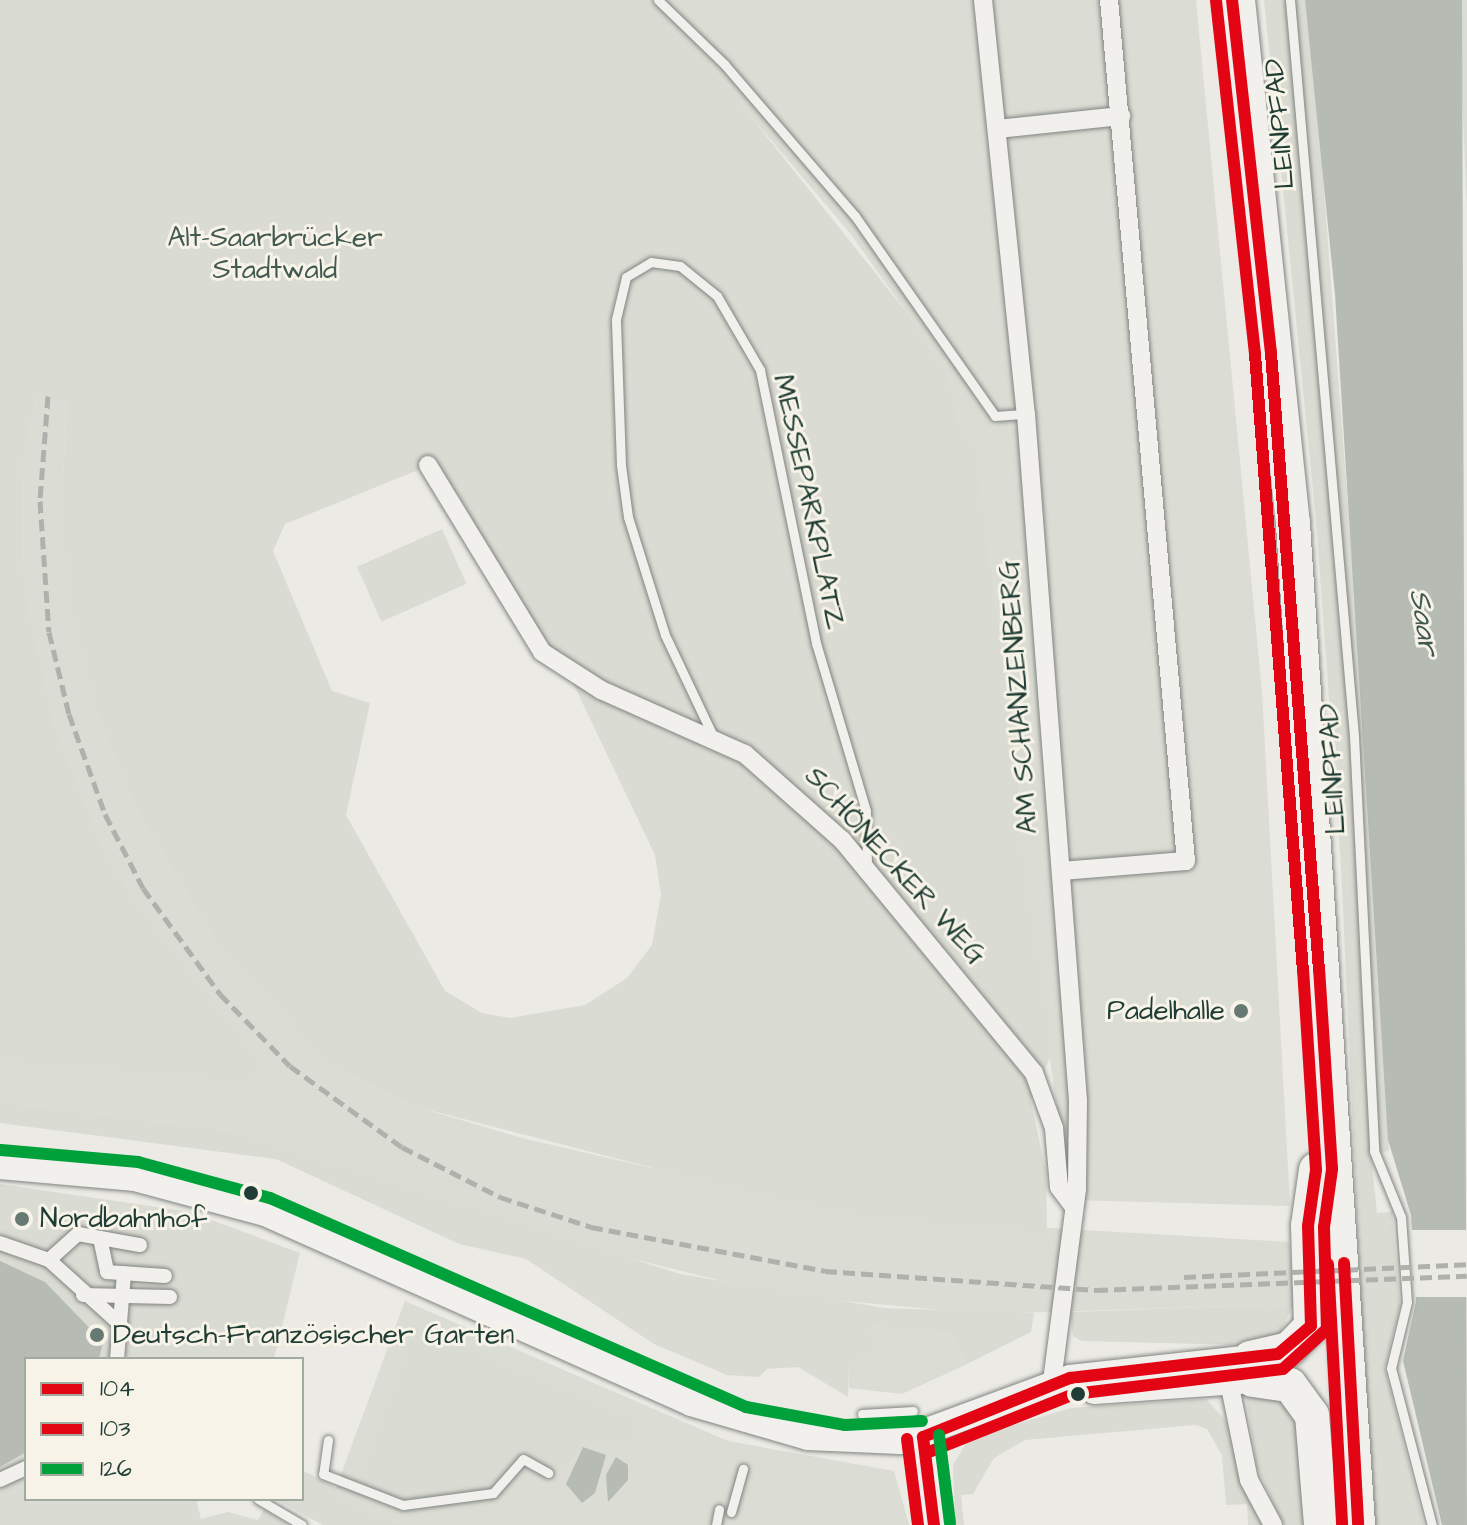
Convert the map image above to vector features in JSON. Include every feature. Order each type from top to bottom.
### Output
[{"type":"highway","points":[[1216,0],[1267,495],[1316,1170],[1335,1525]]},
{"type":"highway","points":[[1238,0],[1293,524],[1358,1525]]},
{"type":"highway","points":[[1239,1370],[1289,1349],[1311,1326],[1308,1226],[1316,1170]]},
{"type":"highway","points":[[1239,1370],[1290,1385],[1312,1415],[1321,1525]]},
{"type":"main road","points":[[0,1166],[122,1176],[265,1213],[741,1422],[844,1441],[923,1437],[1093,1374],[1239,1370]]},
{"type":"main road","points":[[923,1437],[934,1525]]},
{"type":"street","name":"AM SCHANZENBERG","points":[[983,0],[1026,414],[1078,1101],[1074,1207],[1051,1389]]},
{"type":"street","points":[[1061,871],[1186,861],[1165,694],[1121,116],[1109,0]]},
{"type":"street","points":[[997,129],[1121,116]]},
{"type":"street","name":"SCHÖNECKER WEG","points":[[428,465],[542,652],[601,690],[712,734],[793,791],[867,871],[1034,1073],[1054,1128],[1059,1187],[1074,1207]]},
{"type":"street","points":[[49,1260],[78,1234],[140,1245]]},
{"type":"street","points":[[100,1238],[107,1272],[165,1276]]},
{"type":"street","points":[[0,1243],[49,1260],[83,1295],[121,1325]]},
{"type":"street","points":[[117,1357],[124,1273]]},
{"type":"street","points":[[83,1295],[170,1297]]},
{"type":"street","points":[[1239,1370],[1249,1480],[1273,1525]]},
{"type":"street","points":[[0,1480],[24,1469]]},
{"type":"lane","points":[[658,0],[725,65],[855,216],[995,416],[1026,414]]},
{"type":"lane","name":"LEINPFAD","points":[[1290,0],[1354,736],[1374,1151],[1401,1217],[1407,1302],[1391,1368],[1432,1525]]},
{"type":"lane","name":"MESSEPARKPLATZ","points":[[712,734],[665,635],[628,517],[621,465],[616,319],[626,277],[651,262],[680,266],[717,296],[760,370],[816,643],[866,811],[867,871]]},
{"type":"lane","points":[[862,1414],[913,1411]]},
{"type":"lane","points":[[328,1440],[323,1474],[403,1505],[493,1493],[523,1459],[548,1473]]},
{"type":"lane","points":[[731,1512],[743,1469]]},
{"type":"lane","points":[[261,1501],[302,1525]]},
{"type":"lane","points":[[716,1525],[719,1509]]},
{"type":"shaded area","points":[[652,0],[1196,0],[1262,692],[1290,1206],[1070,1200],[1013,799],[1021,797],[976,447],[961,434],[949,377],[849,232]]},
{"type":"shaded area","points":[[1462,0],[1467,0],[1467,210],[1462,94]]},
{"type":"shaded area","points":[[37,395],[67,400],[62,500],[97,713],[136,809],[218,945],[328,1065],[417,1107],[518,1137],[862,1217],[1289,1242],[1294,1304],[985,1314],[780,1295],[555,1240],[222,1129],[0,1102],[0,1060],[124,1067],[237,1036],[138,905],[104,848],[56,729],[24,585],[23,462]]},
{"type":"shaded area","points":[[405,1301],[728,1441],[894,1471],[909,1525],[402,1525],[333,1496]]},
{"type":"shaded area","points":[[870,1326],[951,1334],[965,1365],[902,1394],[849,1388],[849,1359]]},
{"type":"green space","name":"Alt-Saarbrücker Stadtwald","points":[[0,0],[652,0],[700,53],[908,314],[949,377],[961,433],[976,446],[1021,798],[1013,799],[1053,1051],[1031,1101],[1046,1173],[1047,1232],[862,1217],[742,1191],[417,1107],[328,1065],[218,945],[136,809],[97,713],[68,592],[62,500],[67,401],[37,395],[23,462],[24,585],[56,729],[104,848],[138,905],[260,1062],[246,1082],[0,1060]],"holes":[[[428,466],[539,654],[572,681],[655,855],[661,895],[652,945],[627,978],[585,1005],[510,1018],[482,1013],[445,991],[346,815],[370,703],[332,691],[273,551],[285,524]]]},
{"type":"green space","points":[[1264,0],[1305,0],[1320,139],[1379,913],[1389,1151],[1371,1155],[1377,1213],[1392,1212],[1400,1306],[1385,1368],[1424,1525],[1371,1525],[1341,867],[1316,520]]},
{"type":"green space","points":[[442,529],[466,584],[381,622],[357,567]]},
{"type":"green space","points":[[0,1102],[222,1129],[680,1274],[885,1308],[1034,1313],[1031,1332],[965,1365],[951,1334],[870,1326],[871,1356],[849,1360],[848,1397],[798,1367],[767,1369],[759,1377],[727,1375],[654,1344],[526,1259],[459,1244],[276,1159],[0,1123]]},
{"type":"green space","name":"Deutsch-Französischer Garten","points":[[0,1184],[190,1212],[300,1253],[274,1357],[24,1357],[24,1501],[196,1501],[201,1519],[228,1512],[258,1520],[264,1509],[288,1525],[0,1525]]},
{"type":"green space","points":[[1294,1304],[1277,1339],[1243,1345],[1082,1341],[1073,1336],[1070,1312]]},
{"type":"green space","points":[[416,1328],[634,1419],[629,1447],[582,1440],[562,1476],[543,1459],[520,1454],[481,1489],[413,1499],[359,1483]]},
{"type":"green space","points":[[1259,1389],[1299,1406],[1316,1525],[1284,1525],[1257,1468],[1245,1391]]},
{"type":"green space","points":[[1206,1399],[1227,1422],[1242,1482],[1264,1525],[1248,1525],[1247,1504],[1226,1505],[1222,1455],[1207,1429],[1195,1425],[1025,1440],[994,1458],[973,1494],[961,1495],[964,1525],[955,1525],[953,1465],[966,1443],[986,1433],[1071,1408]]},
{"type":"green space","points":[[304,1471],[336,1488],[334,1496],[402,1525],[323,1525],[279,1501],[304,1501]]},
{"type":"water","name":"Saar","points":[[1305,0],[1462,0],[1467,1525],[1442,1525],[1403,1361],[1416,1301],[1411,1215],[1388,1140],[1335,295]]},
{"type":"water","points":[[0,1261],[45,1282],[103,1342],[99,1357],[24,1357],[24,1453],[0,1467]]},
{"type":"water","points":[[583,1447],[606,1455],[595,1493],[582,1503],[566,1484]]},
{"type":"water","points":[[616,1457],[628,1465],[628,1480],[608,1502],[606,1475]]},
{"type":"pier","points":[[1408,1230],[1467,1230],[1467,1297],[1408,1297]]},
{"type":"railway","points":[[48,396],[40,501],[49,632],[69,714],[105,814],[143,888],[220,994],[290,1066],[402,1147],[500,1197],[591,1227],[825,1271],[1096,1290],[1467,1276]]},
{"type":"railway","points":[[1184,1277],[1467,1264]]},
{"type":"transit line","name":"104","points":[[923,1437],[1070,1378],[1278,1354],[1311,1326],[1308,1226],[1316,1170],[1303,971],[1255,354],[1216,0]]},
{"type":"transit line","name":"103","points":[[929,1452],[1074,1394],[1283,1369],[1327,1329],[1324,1227],[1332,1169],[1319,970],[1271,353],[1232,0]]},
{"type":"transit line","name":"126","points":[[1,1150],[138,1162],[270,1198],[746,1407],[845,1425],[922,1421]]},
{"type":"transit line","name":"104","points":[[1344,1263],[1358,1525]]},
{"type":"transit line","name":"103","points":[[1328,1264],[1342,1525]]},
{"type":"transit line","name":"126","points":[[939,1435],[950,1523]]},
{"type":"transit line","name":"104","points":[[923,1437],[934,1525]]},
{"type":"transit line","name":"103","points":[[907,1439],[918,1525]]},
{"type":"place","name":"Padelhalle","points":[[1241,1011]]},
{"type":"place","name":"Nordbahnhof","points":[[22,1219]]},
{"type":"place","name":"Deutsch-Französischer Garten","points":[[97,1335]]}]
